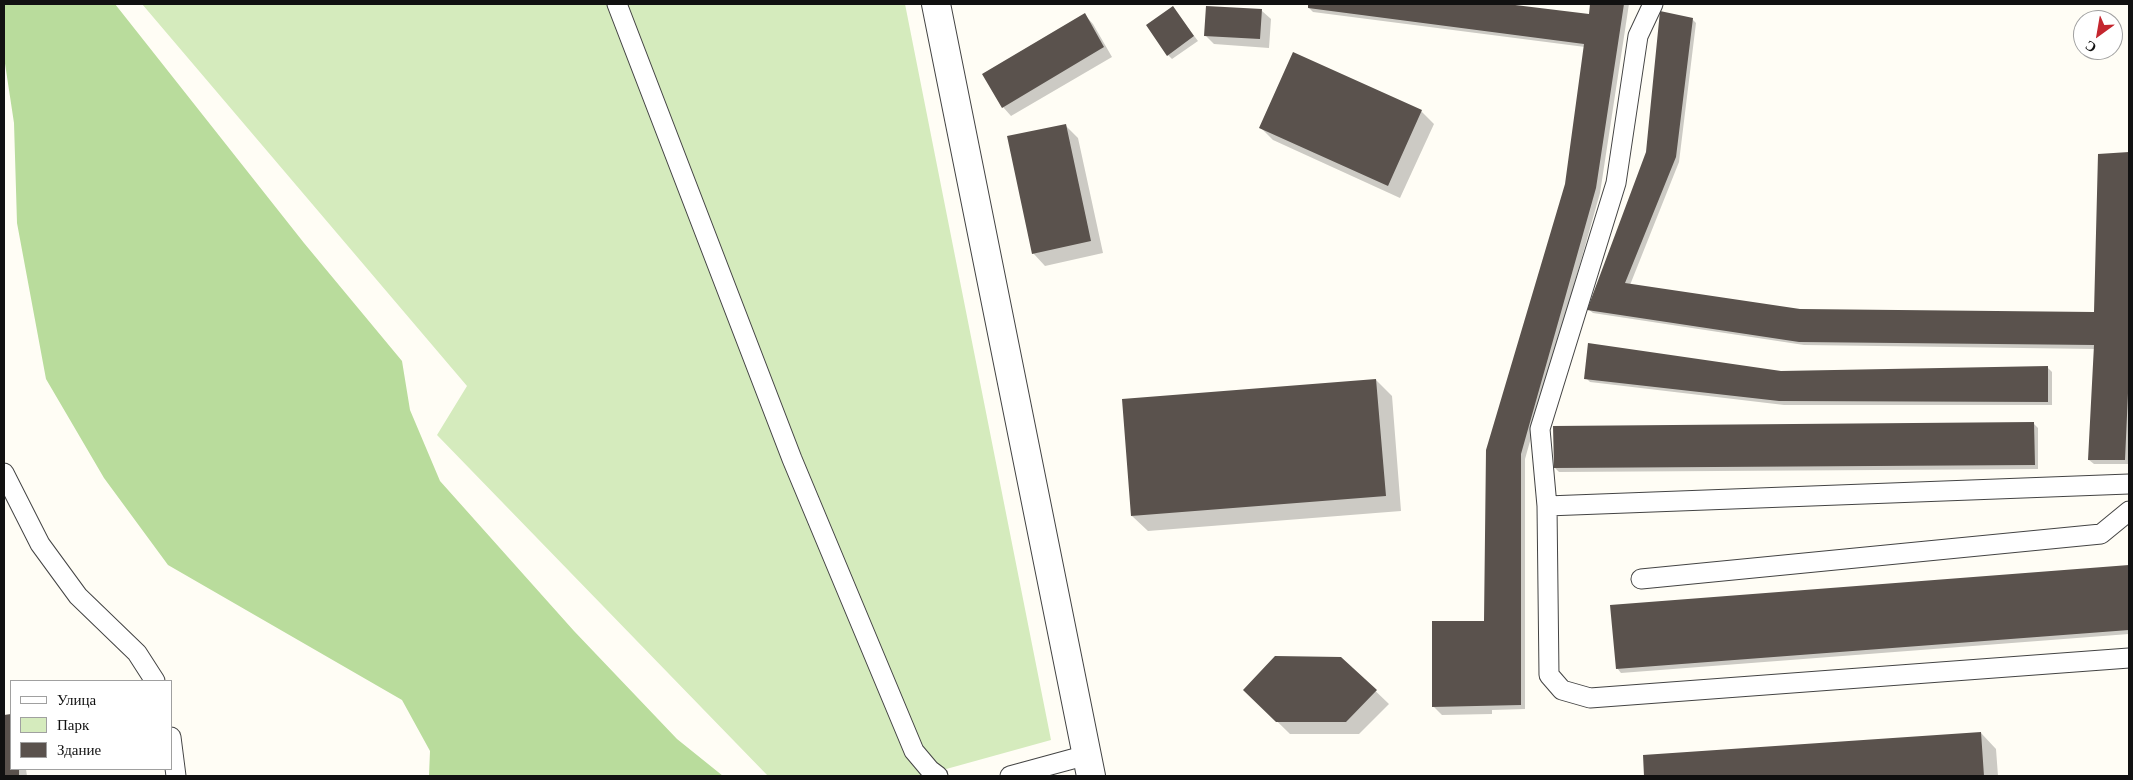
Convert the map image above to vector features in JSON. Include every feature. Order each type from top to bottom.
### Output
[{"type":"street","points":[[936,4],[1089,766]]},
{"type":"lane","points":[[617,4],[800,478],[914,751],[930,770],[938,776]]},
{"type":"lane","points":[[1653,4],[1638,36],[1616,183],[1540,428],[1547,506],[1549,675],[1562,690],[1590,698],[2129,658]]},
{"type":"lane","points":[[4,473],[40,544],[78,596],[137,653],[154,680]]},
{"type":"lane","points":[[1547,506],[2129,484]]},
{"type":"lane","points":[[1641,579],[2101,534],[2129,511]]},
{"type":"lane","points":[[172,745],[176,776]]},
{"type":"lane","points":[[1010,776],[1089,766]]},
{"type":"green space","points":[[4,4],[115,4],[304,243],[402,361],[410,410],[440,481],[574,631],[677,739],[723,776],[429,776],[430,751],[402,700],[168,565],[104,478],[46,379],[17,223],[14,123],[4,57]]},
{"type":"green space","points":[[142,4],[905,4],[1051,740],[921,776],[768,776],[437,435],[467,386]]},
{"type":"building","points":[[1308,4],[1507,4],[1589,14],[1590,4],[1624,4],[1596,188],[1521,454],[1521,705],[1432,707],[1432,621],[1484,621],[1486,450],[1565,184],[1584,44],[1308,8]]},
{"type":"building","points":[[1173,6],[1194,36],[1167,56],[1146,25]]},
{"type":"building","points":[[1206,6],[1262,9],[1260,39],[1204,36]]},
{"type":"building","points":[[1660,11],[1693,18],[1676,157],[1625,283],[1800,309],[2094,312],[2098,154],[2129,152],[2129,371],[2125,460],[2088,460],[2094,345],[1799,342],[1587,310],[1646,152]]},
{"type":"building","points":[[1085,13],[1104,47],[1002,108],[982,74]]},
{"type":"building","points":[[1293,52],[1422,110],[1388,186],[1259,128]]},
{"type":"building","points":[[1066,124],[1091,241],[1032,254],[1007,136]]},
{"type":"building","points":[[1588,343],[1781,371],[2048,366],[2048,402],[1779,401],[1584,379]]},
{"type":"building","points":[[1376,379],[1386,496],[1131,516],[1122,399]]},
{"type":"building","points":[[2034,422],[2035,465],[1554,468],[1553,426]]},
{"type":"building","points":[[2129,565],[2129,630],[1616,669],[1610,605]]},
{"type":"building","points":[[1275,656],[1341,657],[1377,690],[1346,722],[1276,722],[1243,690]]},
{"type":"building","points":[[10,714],[10,770],[19,770],[19,776],[4,776],[4,715]]},
{"type":"building","points":[[1981,732],[1984,776],[1644,776],[1643,755]]}]
